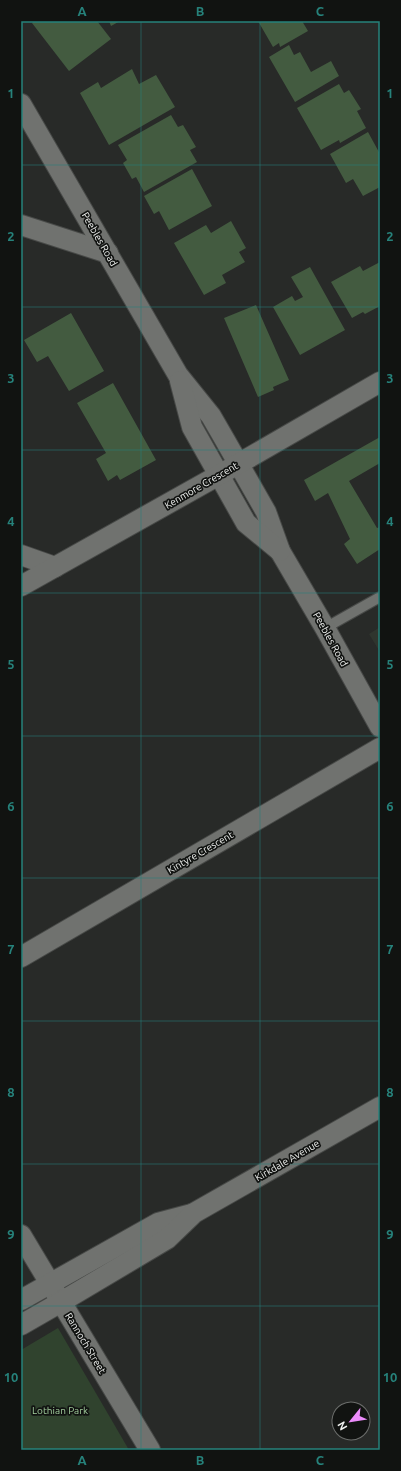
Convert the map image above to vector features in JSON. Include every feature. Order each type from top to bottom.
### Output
[{"type":"street","name":"Peebles Road","points":[[21,104],[178,375],[211,416],[266,512],[280,551],[380,727]]},
{"type":"street","points":[[21,225],[108,253]]},
{"type":"street","name":"Peebles Road","points":[[178,375],[192,427],[246,523],[280,551]]},
{"type":"street","name":"Kenmore Crescent","points":[[21,586],[219,475],[380,382]]},
{"type":"street","points":[[21,556],[55,566]]},
{"type":"street","name":"Kintyre Crescent","points":[[21,956],[380,748]]},
{"type":"street","name":"Kirkdale Avenue","points":[[21,1300],[158,1223],[194,1213],[380,1107]]},
{"type":"street","name":"Kirkdale Avenue","points":[[21,1325],[167,1239],[194,1213]]},
{"type":"street","name":"Rannoch Street","points":[[21,1235],[150,1450]]},
{"type":"lane","points":[[325,628],[380,596]]},
{"type":"shaded area","points":[[380,627],[380,652],[369,634]]},
{"type":"green space","name":"Lothian Park","points":[[58,1328],[129,1450],[21,1450],[21,1350]]},
{"type":"building","points":[[34,21],[97,21],[111,39],[69,71],[32,23]]},
{"type":"building","points":[[109,21],[120,21],[111,26]]},
{"type":"building","points":[[258,21],[302,21],[308,31],[280,47],[279,43],[273,47]]},
{"type":"building","points":[[289,45],[294,55],[300,52],[311,72],[331,61],[339,76],[295,102],[269,57]]},
{"type":"building","points":[[132,69],[139,84],[156,75],[175,107],[109,145],[80,93],[98,82],[101,88]]},
{"type":"building","points":[[339,84],[344,93],[349,90],[361,109],[357,111],[366,128],[340,143],[339,140],[321,150],[297,108]]},
{"type":"building","points":[[171,115],[178,127],[183,125],[196,147],[190,150],[197,162],[144,192],[136,177],[132,179],[123,163],[127,160],[118,145]]},
{"type":"building","points":[[368,132],[380,154],[380,187],[363,196],[353,179],[346,183],[330,154]]},
{"type":"building","points":[[192,169],[212,206],[169,230],[159,211],[154,214],[144,196]]},
{"type":"building","points":[[231,221],[246,248],[239,252],[245,262],[222,275],[226,283],[204,295],[174,243],[206,225],[211,233]]},
{"type":"building","points":[[380,262],[380,306],[365,314],[363,312],[352,318],[331,282],[360,266],[363,271]]},
{"type":"building","points":[[310,267],[345,330],[300,355],[273,307],[292,296],[295,301],[303,297],[291,277]]},
{"type":"building","points":[[256,305],[289,380],[273,387],[274,390],[258,397],[224,318]]},
{"type":"building","points":[[71,313],[104,371],[69,391],[48,356],[37,362],[24,340]]},
{"type":"building","points":[[113,383],[156,460],[120,480],[117,475],[108,481],[96,459],[106,453],[77,403]]},
{"type":"building","points":[[380,437],[380,463],[349,481],[377,528],[380,527],[380,549],[357,564],[344,544],[350,539],[328,493],[315,501],[304,480]]}]
